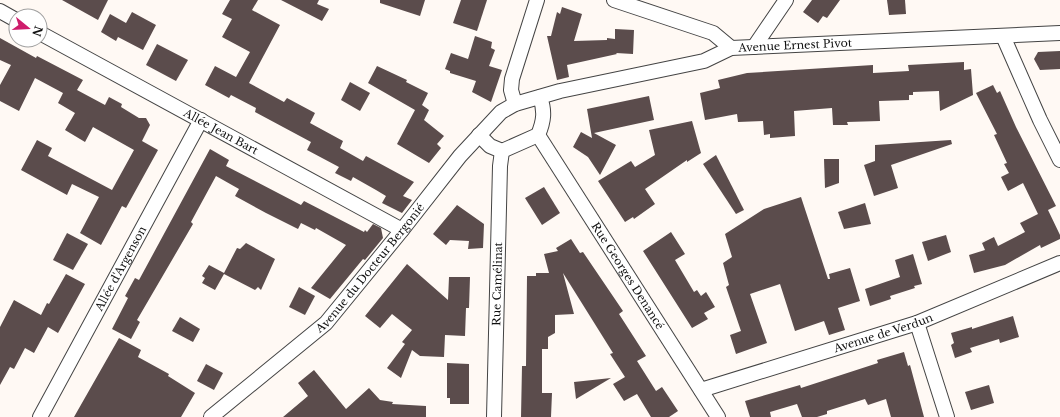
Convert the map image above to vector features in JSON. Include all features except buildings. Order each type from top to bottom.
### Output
[{"type":"street","points":[[515,104],[511,90],[512,79],[537,0]]},
{"type":"street","points":[[614,0],[713,33],[731,48]]},
{"type":"street","points":[[754,47],[786,0]]},
{"type":"street","name":"Avenue Ernest Pivot","points":[[515,104],[704,60],[731,48],[1060,33]]},
{"type":"street","points":[[1003,36],[1040,120],[1060,160]]},
{"type":"street","name":"Allée Jean Bart","points":[[48,37],[402,230]]},
{"type":"street","points":[[479,135],[490,146],[502,151],[538,135],[543,122],[544,108],[540,97]]},
{"type":"street","name":"Avenue du Docteur Bergonié","points":[[210,417],[326,323],[479,135],[501,112],[515,104]]},
{"type":"street","name":"Allée d'Argenson","points":[[40,417],[201,120]]},
{"type":"street","name":"Rue Georges Denancé","points":[[538,135],[718,417]]},
{"type":"street","name":"Rue Camélinat","points":[[494,417],[500,166],[502,151]]},
{"type":"street","name":"Avenue de Verdun","points":[[701,390],[918,323],[1060,264]]},
{"type":"street","points":[[918,323],[947,417]]}]
